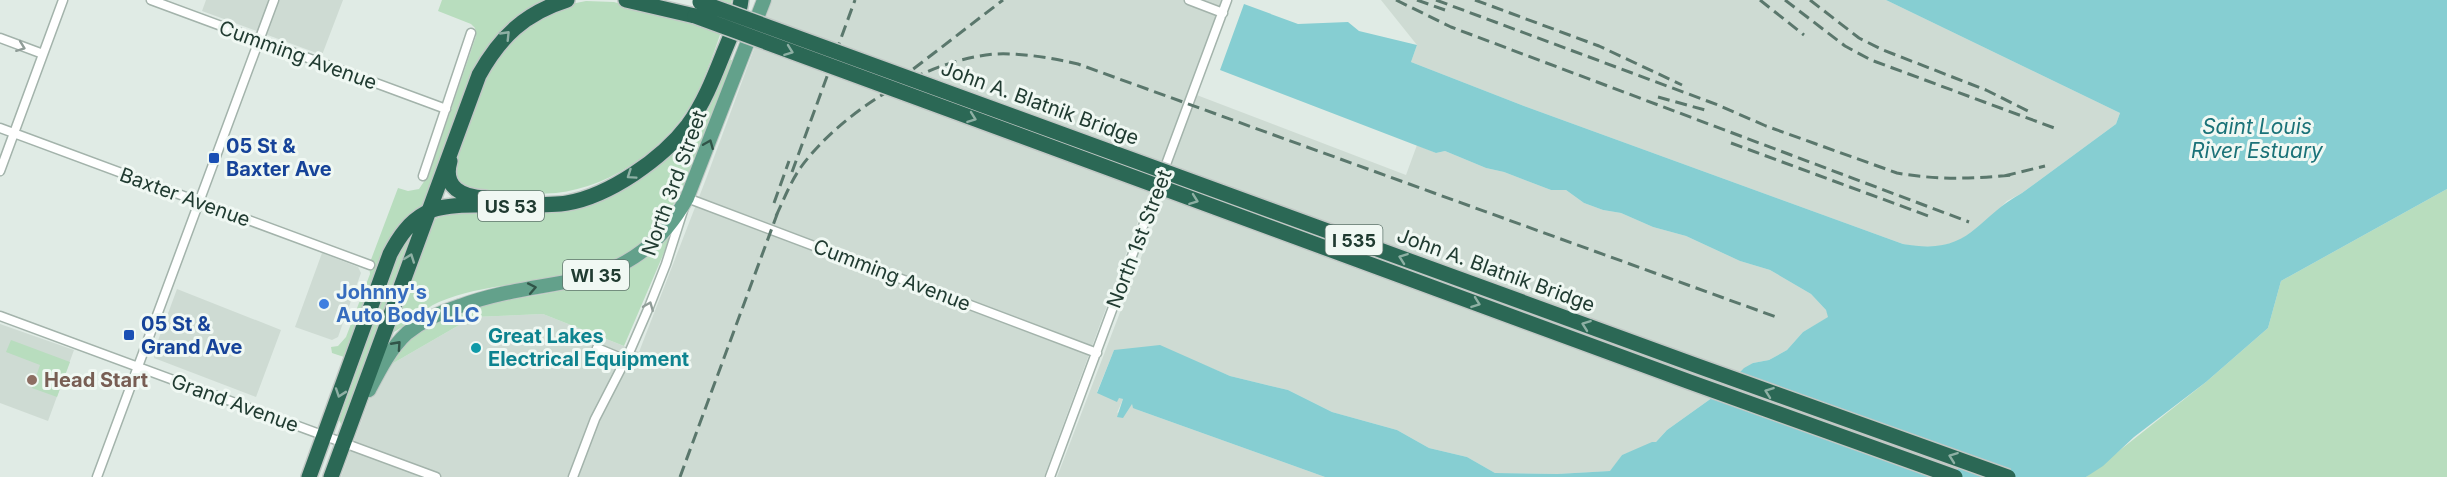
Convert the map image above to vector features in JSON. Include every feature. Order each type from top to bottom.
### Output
[{"type":"highway","points":[[331,477],[426,212],[475,84],[496,47],[511,30],[539,11],[567,0]]},
{"type":"highway","points":[[626,0],[697,4]]},
{"type":"highway","name":"I 535","points":[[656,0],[697,4]]},
{"type":"highway","name":"John A. Blatnik Bridge","points":[[697,4],[1690,382],[1954,477]]},
{"type":"highway","name":"John A. Blatnik Bridge","points":[[697,4],[2008,477]]},
{"type":"highway","name":"North 3rd Street","points":[[594,195],[627,178],[664,149],[688,126],[711,85],[742,4]]},
{"type":"highway","points":[[475,84],[448,166],[449,180],[456,191],[470,197],[487,198],[594,195]]},
{"type":"highway","name":"US 53","points":[[426,212],[463,206],[566,203],[594,195]]},
{"type":"highway","points":[[309,477],[390,254],[400,235],[426,212]]},
{"type":"main road","name":"North 3rd Street","points":[[687,198],[765,0]]},
{"type":"main road","name":"WI 35","points":[[345,437],[390,352],[419,325],[437,314],[475,301],[576,280],[611,270],[634,258],[656,239],[673,221],[687,198]]},
{"type":"street","points":[[0,171],[63,0]]},
{"type":"street","name":"Cumming Avenue","points":[[151,0],[446,109]]},
{"type":"street","points":[[97,477],[274,0]]},
{"type":"street","points":[[1189,0],[1223,13]]},
{"type":"street","name":"North 1st Street","points":[[1050,477],[1227,0]]},
{"type":"street","points":[[423,176],[471,33]]},
{"type":"street","points":[[0,38],[43,54]]},
{"type":"street","name":"Baxter Avenue","points":[[0,128],[370,265]]},
{"type":"street","name":"Cumming Avenue","points":[[687,198],[1096,353]]},
{"type":"street","name":"North 3rd Street","points":[[573,477],[595,419],[626,360],[666,264],[687,198]]},
{"type":"street","name":"Grand Avenue","points":[[0,316],[324,436],[345,437],[436,477]]},
{"type":"street","points":[[597,348],[626,360]]},
{"type":"shaded area","points":[[206,0],[343,0],[322,55],[202,11]]},
{"type":"shaded area","points":[[772,0],[1227,0],[1194,94],[1406,175],[1417,145],[1436,153],[1445,151],[1551,190],[1566,190],[1584,203],[1603,210],[1621,213],[1653,227],[1686,236],[1740,261],[1770,270],[1811,294],[1826,310],[1829,317],[1803,332],[1787,350],[1769,360],[1753,363],[1723,390],[1667,430],[1656,442],[1622,455],[1611,471],[1557,474],[1495,473],[1467,457],[1429,448],[1397,430],[1332,412],[1288,390],[1230,376],[1204,365],[1114,350],[1097,392],[1117,401],[1119,397],[1123,399],[1117,413],[1128,408],[1132,403],[1133,407],[1138,410],[1325,477],[1057,477],[1160,208],[1145,202],[1044,477],[341,477],[374,387],[383,369],[473,317],[543,314],[639,352]]},
{"type":"shaded area","points":[[1381,0],[1886,0],[2120,113],[2116,124],[2022,193],[2007,201],[1987,221],[1957,242],[1919,247],[1903,244],[1524,106],[1411,62],[1417,45]]},
{"type":"shaded area","name":"Johnny's Auto Body LLC","points":[[322,253],[358,267],[361,273],[338,337],[332,340],[295,327]]},
{"type":"shaded area","points":[[177,289],[281,330],[256,397],[154,358],[156,346]]},
{"type":"shaded area","name":"Head Start","points":[[0,324],[74,350],[48,421],[0,403]]},
{"type":"green space","points":[[442,0],[551,0],[515,19],[496,37],[425,208],[383,258],[344,357],[332,353],[331,347],[338,346],[346,337],[370,274],[369,265],[398,188],[408,191],[419,189],[429,174],[476,36],[475,28],[471,24],[438,11]]},
{"type":"green space","points":[[700,0],[732,0],[697,94],[686,113],[656,146],[638,160],[598,182],[556,193],[474,192],[466,190],[453,175],[454,163],[484,81],[497,56],[525,27],[571,4],[586,1],[614,2],[691,24]]},
{"type":"green space","points":[[730,60],[735,60],[691,171],[668,213],[639,245],[596,267],[569,275],[487,288],[455,296],[432,305],[390,334],[435,219],[472,211],[565,208],[589,202],[636,182],[676,151],[693,131],[708,110]]},
{"type":"green space","points":[[2447,189],[2447,477],[2086,477],[2206,382],[2268,328],[2281,281]]},
{"type":"green space","points":[[415,231],[343,424],[341,424],[339,420],[356,373],[362,342],[401,245]]},
{"type":"green space","points":[[672,234],[624,346],[543,314],[473,317],[383,369],[415,334],[436,319],[471,307],[591,283],[632,265],[652,252]]},
{"type":"green space","points":[[11,340],[70,362],[57,397],[32,388],[40,365],[6,352]]},
{"type":"water","name":"Saint Louis River Estuary","points":[[1886,0],[2447,0],[2447,189],[2281,281],[2268,328],[2206,382],[2134,437],[2103,466],[2086,477],[1325,477],[1138,410],[1133,408],[1132,404],[1123,418],[1117,417],[1123,399],[1119,398],[1117,402],[1097,393],[1114,350],[1160,345],[1230,376],[1288,390],[1332,412],[1397,430],[1429,448],[1467,457],[1495,473],[1557,474],[1610,471],[1622,455],[1656,442],[1667,430],[1723,390],[1744,368],[1753,363],[1769,360],[1787,350],[1803,332],[1828,317],[1826,310],[1811,294],[1770,270],[1740,261],[1686,236],[1653,227],[1621,213],[1603,210],[1584,203],[1566,190],[1551,190],[1445,151],[1436,153],[1220,70],[1244,4],[1298,24],[1348,22],[1359,31],[1417,45],[1411,62],[1524,106],[1903,244],[1943,245],[1958,240],[2116,124],[2120,113]]},
{"type":"railway","points":[[792,172],[855,0]]},
{"type":"railway","points":[[899,80],[1003,0]]},
{"type":"railway","points":[[1396,0],[1451,27],[1969,222]]},
{"type":"railway","points":[[1417,0],[1445,10]]},
{"type":"railway","points":[[1436,0],[1718,105],[1766,126],[1897,173],[1955,178],[2013,175]]},
{"type":"railway","points":[[1475,0],[1599,46],[1682,85]]},
{"type":"railway","points":[[1760,0],[1804,35]]},
{"type":"railway","points":[[1785,0],[1845,46],[1871,60],[2057,129]]},
{"type":"railway","points":[[1810,0],[1859,38],[1883,50],[1986,90],[2030,112]]},
{"type":"railway","points":[[776,216],[797,172],[818,146],[839,126],[888,91],[915,77],[969,58],[996,54],[1027,55],[1078,64],[1779,318]]},
{"type":"railway","points":[[1658,97],[1705,110]]},
{"type":"railway","points":[[1731,143],[1931,217]]},
{"type":"railway","points":[[774,203],[789,161]]},
{"type":"railway","points":[[2004,176],[2045,166]]},
{"type":"railway","points":[[680,477],[779,209]]},
{"type":"place","name":"05 St & Baxter Ave","points":[[214,158]]},
{"type":"place","name":"Johnny's Auto Body LLC","points":[[324,304]]},
{"type":"place","name":"05 St & Grand Ave","points":[[129,335]]},
{"type":"place","name":"Great Lakes Electrical Equipment","points":[[476,348]]},
{"type":"place","name":"Head Start","points":[[32,380]]}]
